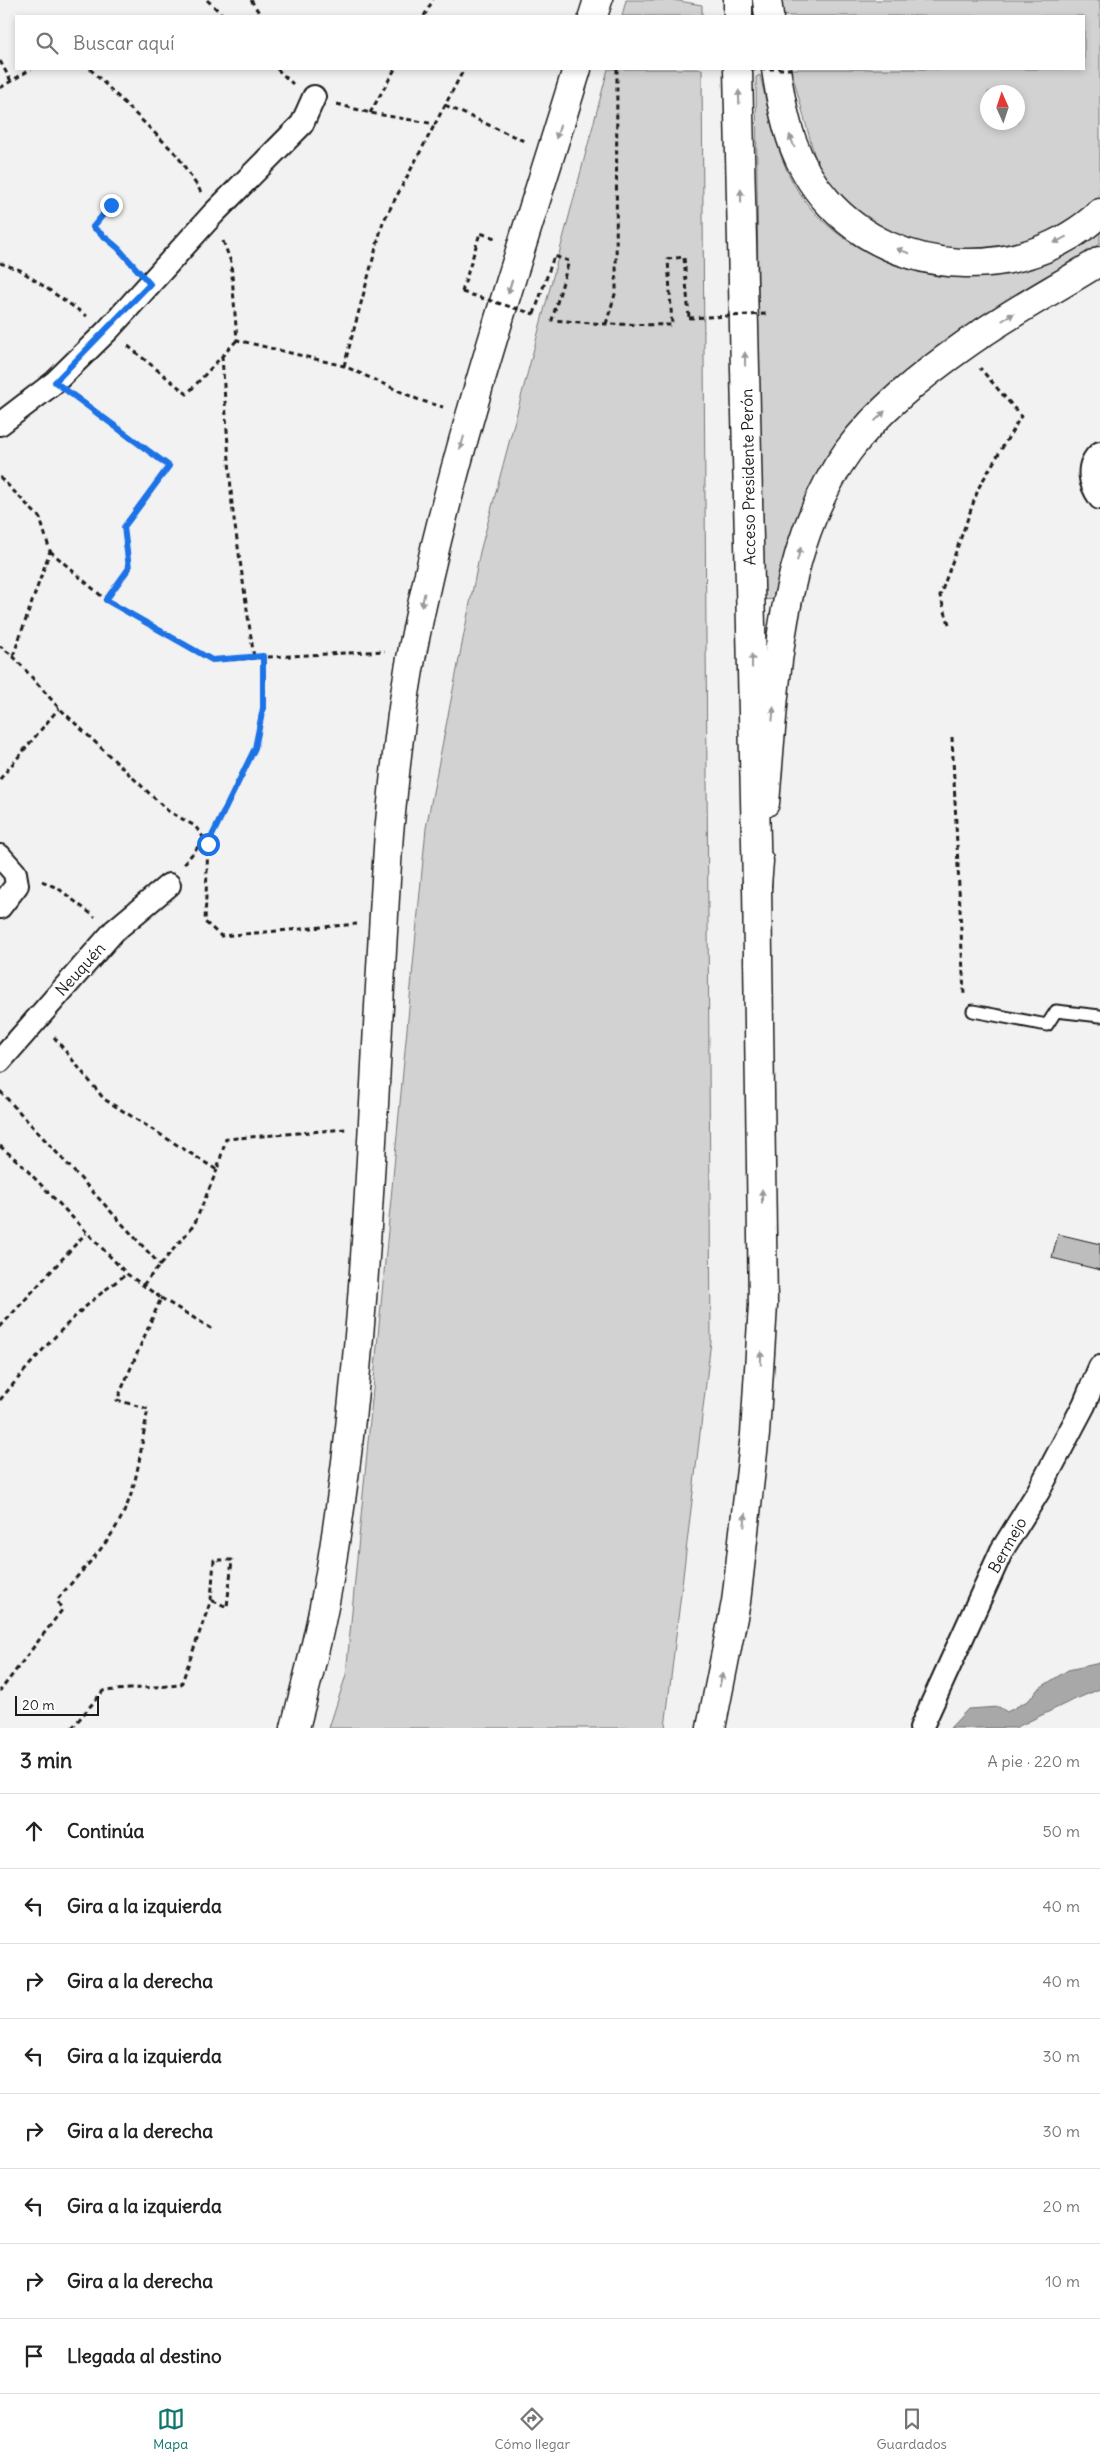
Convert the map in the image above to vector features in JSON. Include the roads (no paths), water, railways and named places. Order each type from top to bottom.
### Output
[{"type":"main road","points":[[593,15],[598,0]]},
{"type":"main road","points":[[738,0],[738,15]]},
{"type":"main road","points":[[767,0],[769,15]]},
{"type":"main road","points":[[294,1728],[330,1575],[348,1446],[358,1348],[382,922],[396,760],[412,650],[447,497],[470,415],[577,70]]},
{"type":"main road","name":"Acceso Presidente Perón","points":[[738,70],[757,885]]},
{"type":"main road","points":[[776,70],[782,111],[801,162],[827,202],[860,231],[884,245],[917,256],[948,263],[1004,260],[1054,243],[1073,233],[1100,212]]},
{"type":"main road","points":[[711,1728],[736,1602],[760,1369],[762,1227],[757,885],[774,704],[792,580],[812,515],[836,469],[865,431],[920,379],[962,347],[1100,261]]},
{"type":"street","points":[[0,424],[55,382],[150,284],[213,214],[302,124],[314,97]]},
{"type":"street","points":[[1100,453],[1095,458],[1090,475],[1092,487],[1100,498]]},
{"type":"street","points":[[0,856],[15,873],[17,885],[0,908]]},
{"type":"street","name":"Neuquén","points":[[0,1061],[114,931],[168,885]]},
{"type":"street","name":"Bermejo","points":[[921,1728],[1002,1550],[1038,1492],[1084,1405],[1100,1367]]},
{"type":"lane","points":[[973,1011],[1047,1025],[1056,1011],[1100,1016]]}]
